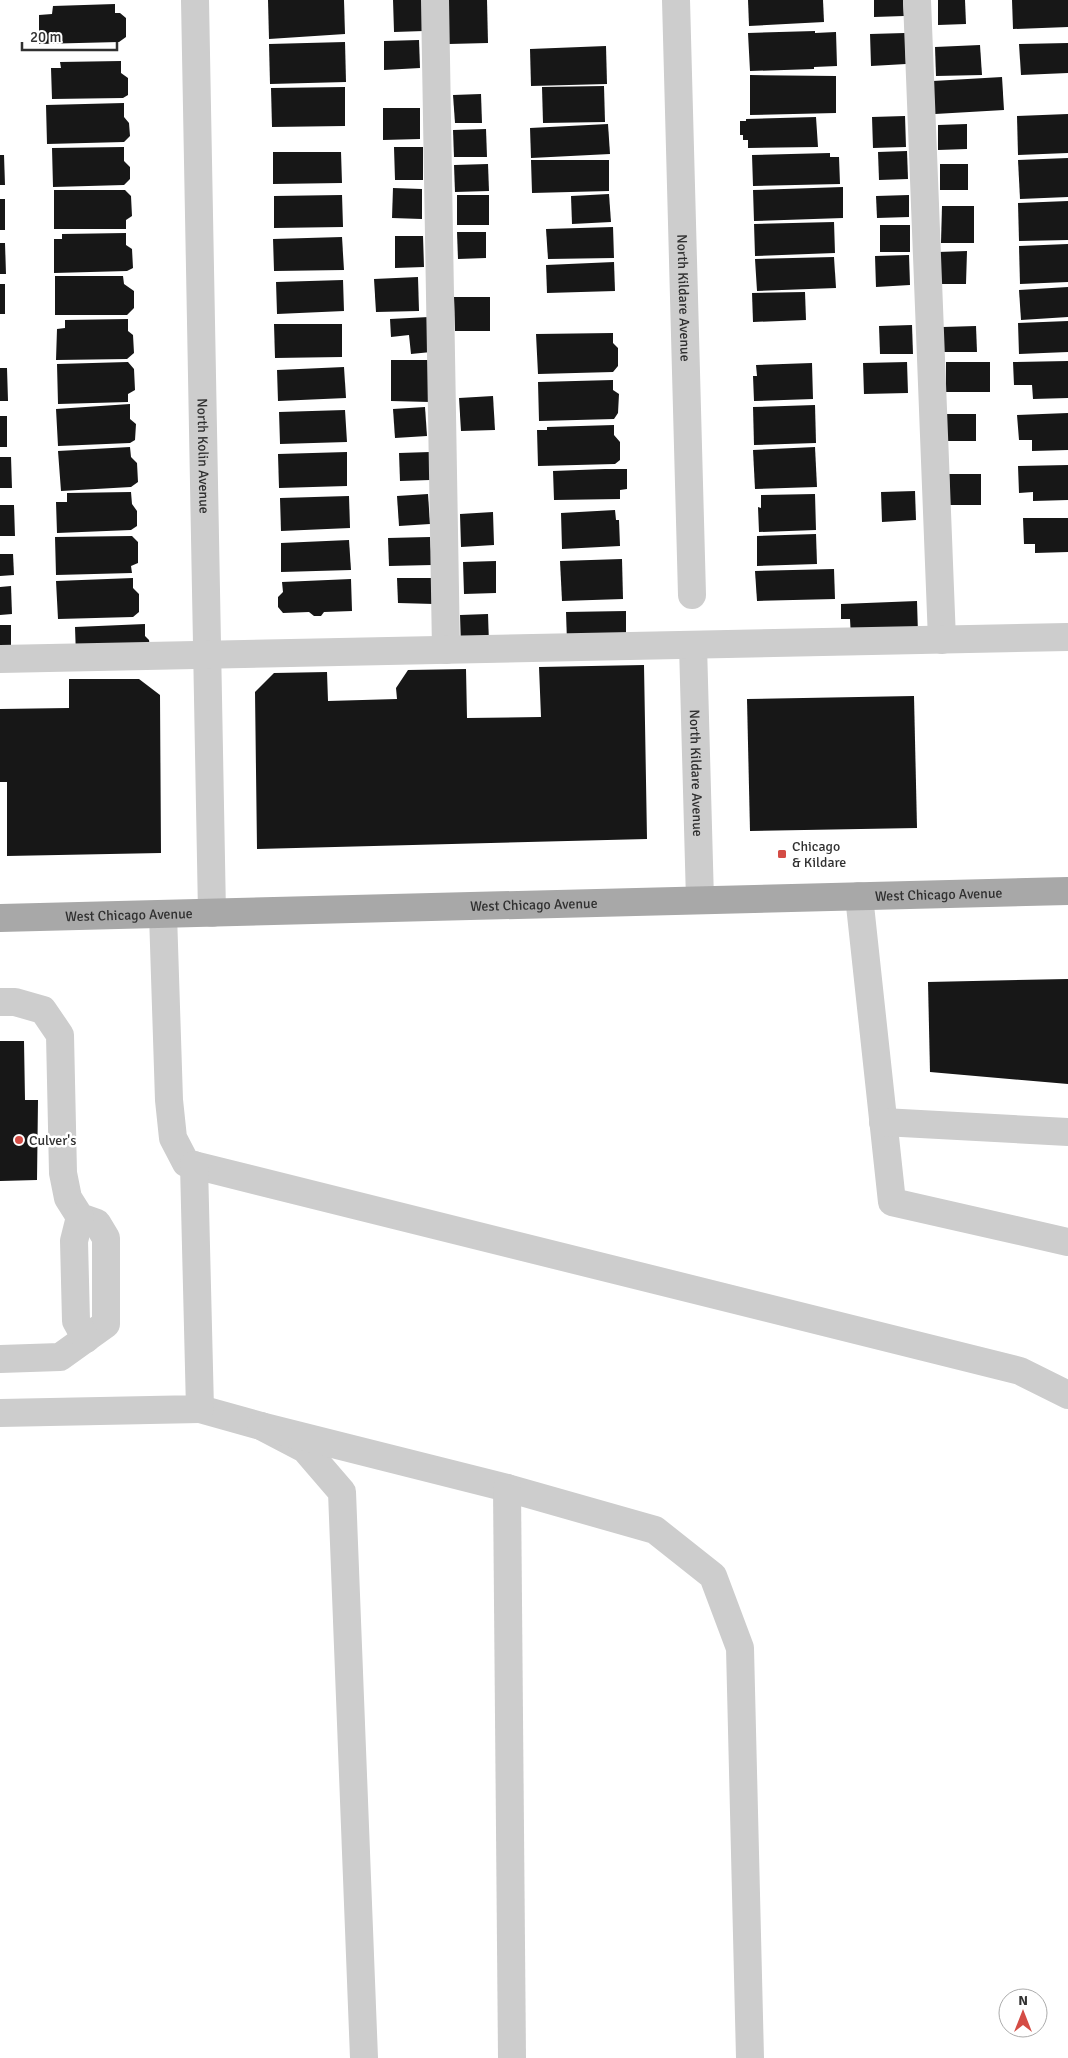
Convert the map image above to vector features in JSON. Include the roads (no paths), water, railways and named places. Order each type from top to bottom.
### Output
[{"type":"main road","name":"West Chicago Avenue","points":[[0,918],[1068,891]]},
{"type":"street","name":"North Kolin Avenue","points":[[194,0],[212,913]]},
{"type":"street","points":[[434,0],[446,650]]},
{"type":"street","name":"North Kildare Avenue","points":[[676,0],[692,595]]},
{"type":"street","points":[[917,0],[942,640]]},
{"type":"street","points":[[0,659],[1068,637]]},
{"type":"street","name":"North Kildare Avenue","points":[[693,645],[700,900]]},
{"type":"street","points":[[859,896],[892,1202],[1068,1242]]},
{"type":"street","points":[[163,914],[169,1100],[173,1138],[186,1163],[1020,1371],[1068,1395]]},
{"type":"street","points":[[0,1002],[15,1002],[43,1010],[60,1035],[63,1173],[68,1198],[80,1217],[97,1223],[106,1238],[106,1324],[60,1357],[0,1359]]},
{"type":"street","points":[[883,1122],[1068,1132]]},
{"type":"street","points":[[194,1165],[200,1409]]},
{"type":"street","points":[[0,1413],[200,1409],[506,1488],[654,1530],[713,1576],[740,1648],[750,2058]]},
{"type":"street","points":[[262,1426],[306,1449],[342,1492],[364,2058]]},
{"type":"street","points":[[506,1488],[512,2058]]},
{"type":"place","name":"Chicago & Kildare","points":[[782,854]]},
{"type":"place","name":"Culver's","points":[[19,1140]]}]
